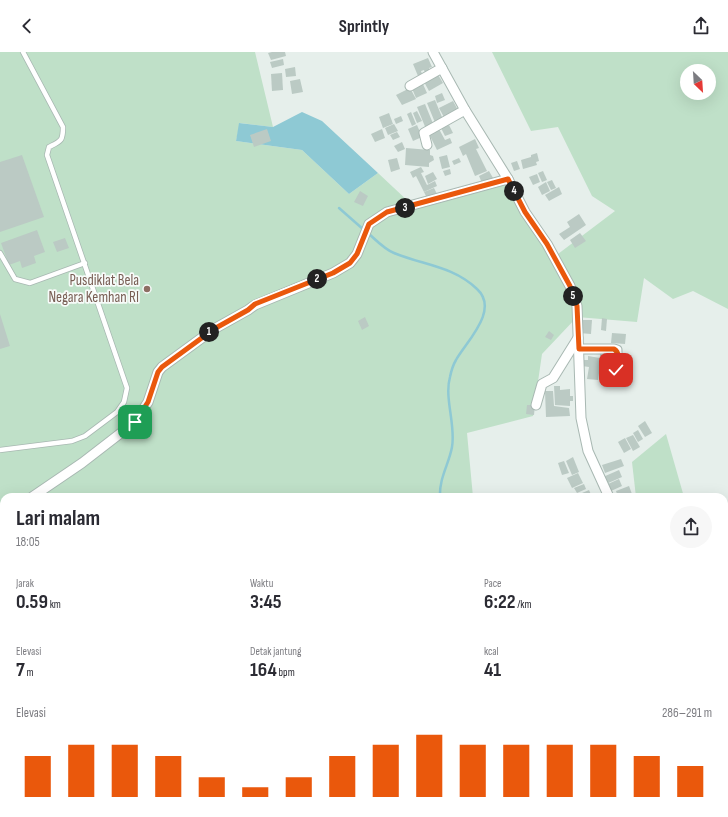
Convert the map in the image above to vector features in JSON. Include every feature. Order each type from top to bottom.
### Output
[{"type":"street","points":[[433,52],[465,110],[508,179],[525,212],[547,244],[570,286],[577,306],[581,418],[588,451],[607,493]]},
{"type":"street","points":[[410,86],[442,68]]},
{"type":"street","points":[[427,145],[424,134],[465,110]]},
{"type":"street","points":[[38,493],[82,463],[135,422],[148,402],[158,372],[162,367],[214,329],[248,310],[255,304],[333,273],[350,263],[357,254],[369,224],[387,212],[508,179]]},
{"type":"street","points":[[536,404],[542,384],[553,378],[578,338]]},
{"type":"street","points":[[579,349],[617,350],[619,354],[616,370]]},
{"type":"lane","points":[[0,450],[72,441],[85,436],[117,412],[124,402],[127,388],[47,155],[49,147],[60,141],[63,137],[63,127],[23,52]]},
{"type":"lane","points":[[0,253],[15,279],[30,283],[85,263]]},
{"type":"green space","points":[[0,52],[255,52],[273,127],[240,123],[236,141],[302,150],[349,194],[378,173],[409,202],[505,184],[554,257],[615,211],[592,196],[558,127],[531,131],[492,52],[728,52],[728,309],[693,291],[673,299],[644,278],[637,322],[577,317],[542,354],[533,416],[467,433],[473,493],[0,493]]},
{"type":"green space","points":[[666,434],[683,493],[636,493],[632,462]]},
{"type":"water","points":[[302,112],[322,121],[378,173],[349,194],[302,150],[236,141],[239,123],[273,127]]},
{"type":"building","points":[[285,52],[286,56],[271,60],[268,53]]},
{"type":"building","points":[[428,58],[432,67],[429,68],[430,71],[425,73],[424,70],[421,71],[422,74],[418,76],[413,64]]},
{"type":"building","points":[[283,59],[284,65],[272,68],[270,62]]},
{"type":"building","points":[[295,67],[296,76],[286,77],[285,69]]},
{"type":"building","points":[[282,73],[283,90],[272,91],[271,74]]},
{"type":"building","points":[[437,73],[443,83],[429,91],[423,80]]},
{"type":"building","points":[[300,79],[303,92],[292,94],[290,81]]},
{"type":"building","points":[[422,82],[427,93],[416,98],[411,86]]},
{"type":"building","points":[[410,88],[416,99],[402,105],[396,95]]},
{"type":"building","points":[[442,93],[445,100],[437,103],[435,96]]},
{"type":"building","points":[[435,100],[444,122],[436,125],[427,103]]},
{"type":"building","points":[[453,101],[459,112],[445,119],[439,108]]},
{"type":"building","points":[[425,104],[434,126],[426,129],[417,107]]},
{"type":"building","points":[[417,111],[422,121],[417,123],[413,113]]},
{"type":"building","points":[[411,112],[416,124],[412,126],[407,114]]},
{"type":"building","points":[[389,113],[393,124],[383,128],[379,117]]},
{"type":"building","points":[[401,116],[403,121],[396,124],[394,119]]},
{"type":"building","points":[[394,124],[398,131],[388,135],[385,128]]},
{"type":"building","points":[[417,125],[422,137],[413,141],[408,129]]},
{"type":"building","points":[[449,125],[453,133],[445,136],[441,128]]},
{"type":"building","points":[[267,129],[271,141],[254,147],[250,135]]},
{"type":"building","points":[[382,129],[385,138],[375,142],[371,134]]},
{"type":"building","points":[[439,129],[445,140],[450,138],[452,143],[437,150],[429,134]]},
{"type":"building","points":[[397,132],[400,137],[393,140],[390,135]]},
{"type":"building","points":[[475,139],[479,148],[476,149],[487,171],[475,176],[466,154],[463,156],[459,147]]},
{"type":"building","points":[[402,142],[405,149],[398,152],[394,146]]},
{"type":"building","points":[[406,148],[430,150],[430,155],[433,156],[434,160],[429,163],[429,167],[405,165]]},
{"type":"building","points":[[537,153],[539,161],[536,162],[537,165],[523,169],[521,160],[531,157],[531,155]]},
{"type":"building","points":[[22,155],[44,217],[0,232],[0,162]]},
{"type":"building","points":[[447,155],[450,167],[442,169],[439,157]]},
{"type":"building","points":[[397,158],[400,169],[391,172],[388,160]]},
{"type":"building","points":[[459,158],[461,162],[454,165],[452,161]]},
{"type":"building","points":[[517,161],[520,169],[514,171],[511,163]]},
{"type":"building","points":[[421,167],[424,172],[421,173],[427,185],[435,181],[437,186],[424,192],[416,176],[413,178],[410,172]]},
{"type":"building","points":[[450,169],[451,174],[445,176],[443,171]]},
{"type":"building","points":[[489,171],[493,178],[482,183],[479,176]]},
{"type":"building","points":[[543,171],[547,180],[542,182],[538,173]]},
{"type":"building","points":[[433,172],[437,179],[428,184],[425,176]]},
{"type":"building","points":[[537,174],[540,182],[533,185],[529,177]]},
{"type":"building","points":[[552,180],[556,188],[551,190],[547,182]]},
{"type":"building","points":[[546,182],[550,191],[542,195],[538,187]]},
{"type":"building","points":[[559,187],[562,194],[549,201],[545,195]]},
{"type":"building","points":[[434,188],[437,194],[427,198],[424,192]]},
{"type":"building","points":[[360,191],[368,196],[363,206],[354,202]]},
{"type":"building","points":[[579,214],[586,225],[564,240],[559,234],[570,227],[567,222]]},
{"type":"building","points":[[37,230],[45,252],[34,256],[36,263],[22,268],[20,261],[9,265],[1,243]]},
{"type":"building","points":[[580,233],[586,241],[575,248],[570,240]]},
{"type":"building","points":[[65,238],[69,248],[57,252],[53,242]]},
{"type":"building","points":[[0,314],[10,346],[0,349]]},
{"type":"building","points":[[365,317],[369,326],[362,330],[358,321]]},
{"type":"building","points":[[602,318],[607,319],[606,331],[601,330]]},
{"type":"building","points":[[580,320],[592,320],[591,334],[579,333]]},
{"type":"building","points":[[549,331],[554,335],[551,340],[545,337]]},
{"type":"building","points":[[612,333],[626,334],[625,344],[611,343]]},
{"type":"building","points":[[600,352],[613,354],[611,368],[600,366],[598,380],[587,379],[589,367],[582,366],[583,360],[588,360],[588,356],[600,358]]},
{"type":"building","points":[[601,370],[615,374],[613,383],[599,380]]},
{"type":"building","points":[[554,386],[560,386],[560,390],[570,389],[570,396],[573,396],[573,401],[570,401],[570,406],[555,405]]},
{"type":"building","points":[[545,391],[553,391],[554,406],[569,408],[570,416],[546,417]]},
{"type":"building","points":[[527,405],[535,405],[534,415],[526,414]]},
{"type":"building","points":[[645,421],[652,433],[645,437],[638,426]]},
{"type":"building","points":[[638,430],[643,439],[638,442],[633,433]]},
{"type":"building","points":[[633,435],[640,447],[633,451],[626,438]]},
{"type":"building","points":[[625,438],[631,449],[624,453],[618,442]]},
{"type":"building","points":[[573,457],[579,472],[572,475],[566,461]]},
{"type":"building","points":[[621,459],[624,466],[605,473],[602,465]]},
{"type":"building","points":[[564,461],[569,473],[562,475],[558,463]]},
{"type":"building","points":[[619,470],[622,477],[606,484],[603,477]]},
{"type":"building","points":[[578,473],[583,483],[572,488],[567,478]]},
{"type":"building","points":[[619,479],[622,486],[611,491],[608,484]]},
{"type":"building","points":[[584,484],[586,489],[577,493],[574,488]]},
{"type":"building","points":[[629,486],[632,493],[617,493],[616,491]]},
{"type":"building","points":[[589,490],[590,493],[582,493]]},
{"type":"waterway","points":[[339,208],[364,230]]},
{"type":"waterway","points":[[368,233],[390,251],[458,275],[468,281],[483,297],[485,306],[479,326],[456,360],[450,375],[448,394],[453,439],[451,453],[441,484],[440,493]]},
{"type":"place","name":"Pusdiklat Bela Negara Kemhan RI","points":[[147,289]]},
{"type":"route","points":[[135,422],[148,402],[158,372],[162,367],[214,329],[248,310],[255,304],[333,273],[350,263],[357,254],[369,224],[387,212],[508,179],[525,212],[547,244],[570,286],[577,306],[579,349],[617,350],[619,354],[616,370]]}]
